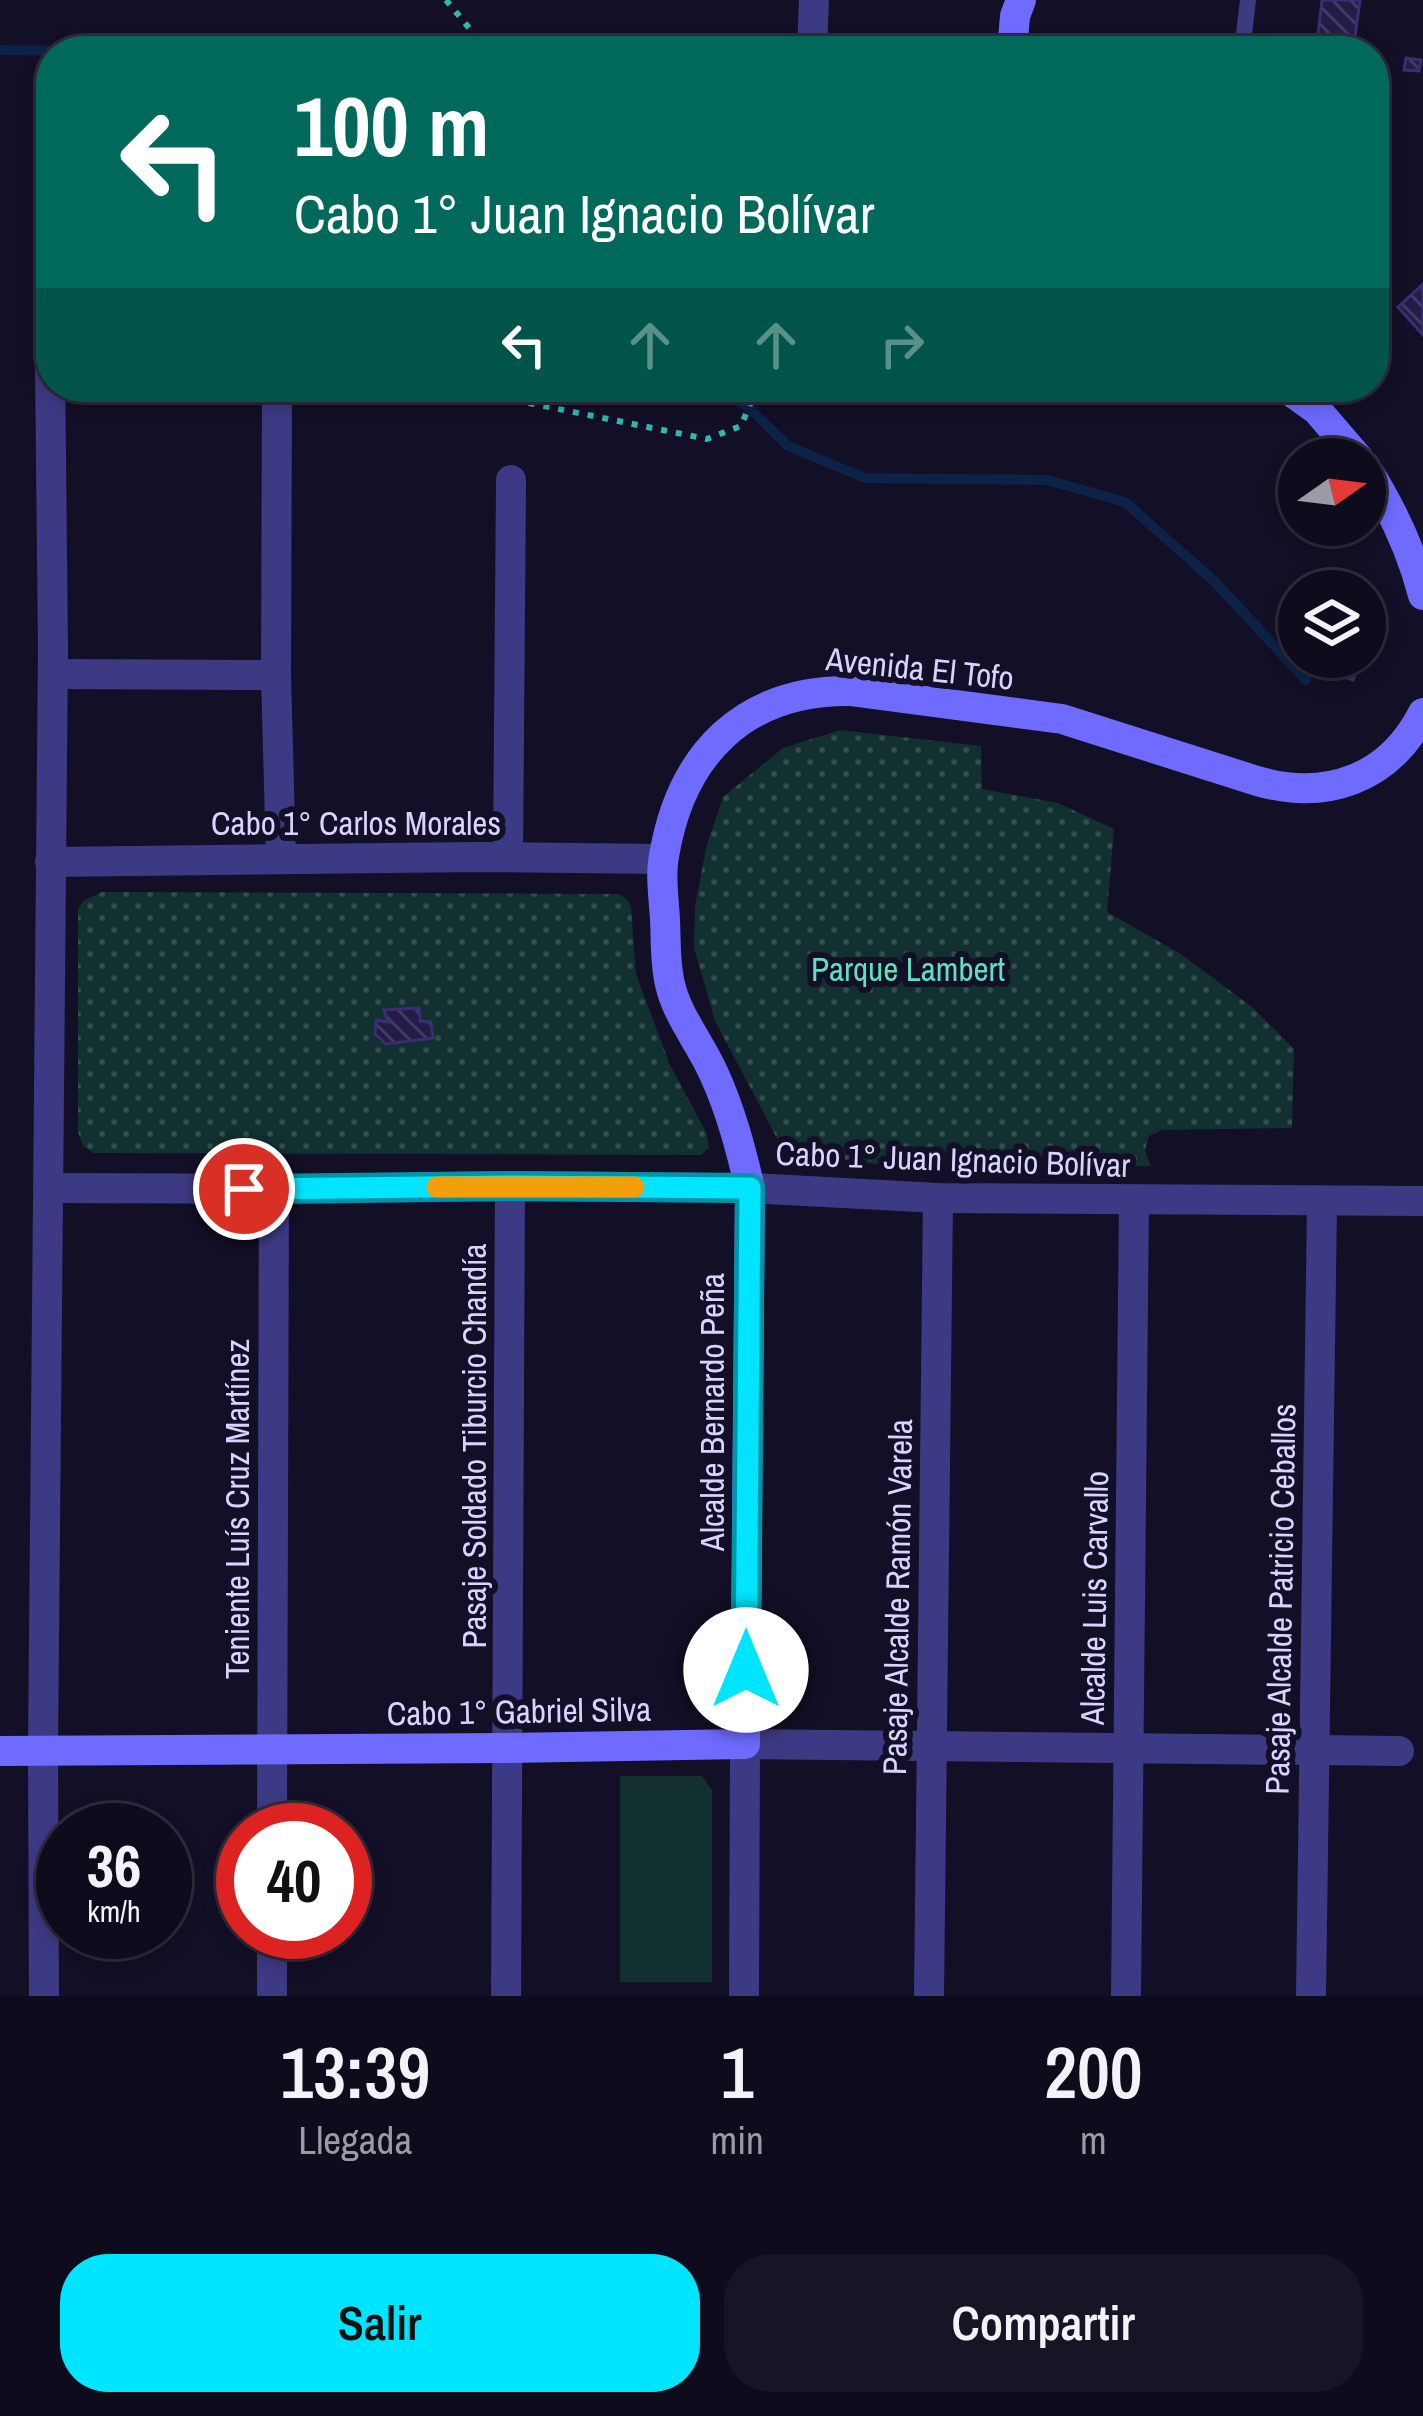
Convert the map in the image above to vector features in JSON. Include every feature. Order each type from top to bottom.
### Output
[{"type":"street","points":[[813,36],[814,0]]},
{"type":"street","points":[[1013,36],[1022,0]]},
{"type":"street","points":[[44,1996],[51,402]]},
{"type":"street","points":[[277,402],[281,859]]},
{"type":"street","points":[[1306,402],[1342,438]]},
{"type":"street","points":[[508,857],[511,480]]},
{"type":"street","points":[[1386,504],[1404,536],[1423,595]]},
{"type":"street","points":[[53,674],[276,675]]},
{"type":"street","name":"Avenida El Tofo","points":[[750,1188],[723,1095],[669,982],[663,859],[689,777],[726,731],[750,714],[800,694],[850,691],[1062,719],[1257,782],[1304,790],[1329,788],[1374,770],[1409,737],[1423,713]]},
{"type":"street","name":"Cabo 1° Carlos Morales","points":[[50,862],[663,859]]},
{"type":"street","name":"Pasaje Soldado Tiburcio Chandía","points":[[506,1996],[510,1186]]},
{"type":"street","name":"Cabo 1° Juan Ignacio Bolívar","points":[[49,1188],[750,1188],[938,1198],[1423,1201]]},
{"type":"street","name":"Teniente Luís Cruz Martínez","points":[[272,1803],[274,1188]]},
{"type":"street","name":"Alcalde Bernardo Peña","points":[[745,1996],[750,1188]]},
{"type":"street","name":"Pasaje Alcalde Ramón Varela","points":[[929,1996],[938,1198]]},
{"type":"street","name":"Alcalde Luis Carvallo","points":[[1126,1996],[1134,1200]]},
{"type":"street","name":"Pasaje Alcalde Patricio Ceballos","points":[[1311,1996],[1322,1202]]},
{"type":"street","name":"Cabo 1° Gabriel Silva","points":[[0,1751],[745,1744],[1399,1750]]},
{"type":"street","points":[[272,1959],[272,1996]]},
{"type":"lane","points":[[1244,36],[1249,0]]},
{"type":"path","points":[[446,0],[476,36]]},
{"type":"path","points":[[524,402],[707,439],[741,426],[751,402]]},
{"type":"green space","name":"Parque Lambert","points":[[840,730],[981,746],[982,789],[1058,803],[1114,829],[1107,912],[1181,954],[1252,1007],[1294,1049],[1292,1128],[1161,1130],[1149,1136],[1145,1150],[1151,1166],[790,1163],[715,1021],[694,948],[695,906],[706,848],[723,797],[783,748]]},
{"type":"green space","points":[[102,892],[619,894],[631,907],[636,974],[670,1065],[706,1132],[709,1148],[701,1155],[94,1153],[83,1146],[78,1132],[78,909],[83,901]]},
{"type":"green space","points":[[620,1776],[702,1776],[712,1790],[712,1982],[620,1982]]},
{"type":"building","points":[[1322,0],[1360,0],[1355,36],[1318,36]]},
{"type":"building","points":[[1406,58],[1421,60],[1419,71],[1404,70]]},
{"type":"building","points":[[1423,284],[1423,335],[1398,307]]},
{"type":"building","points":[[419,1008],[420,1021],[431,1022],[433,1038],[386,1044],[375,1034],[376,1020],[388,1022],[384,1010]]},
{"type":"waterway","points":[[0,50],[36,50]]},
{"type":"waterway","points":[[740,402],[788,446],[865,478],[1047,480],[1125,502],[1215,582],[1306,680]]},
{"type":"slow traffic","points":[[437,1187],[634,1187]]},
{"type":"route","points":[[244,1189],[750,1188],[746,1670]]}]
